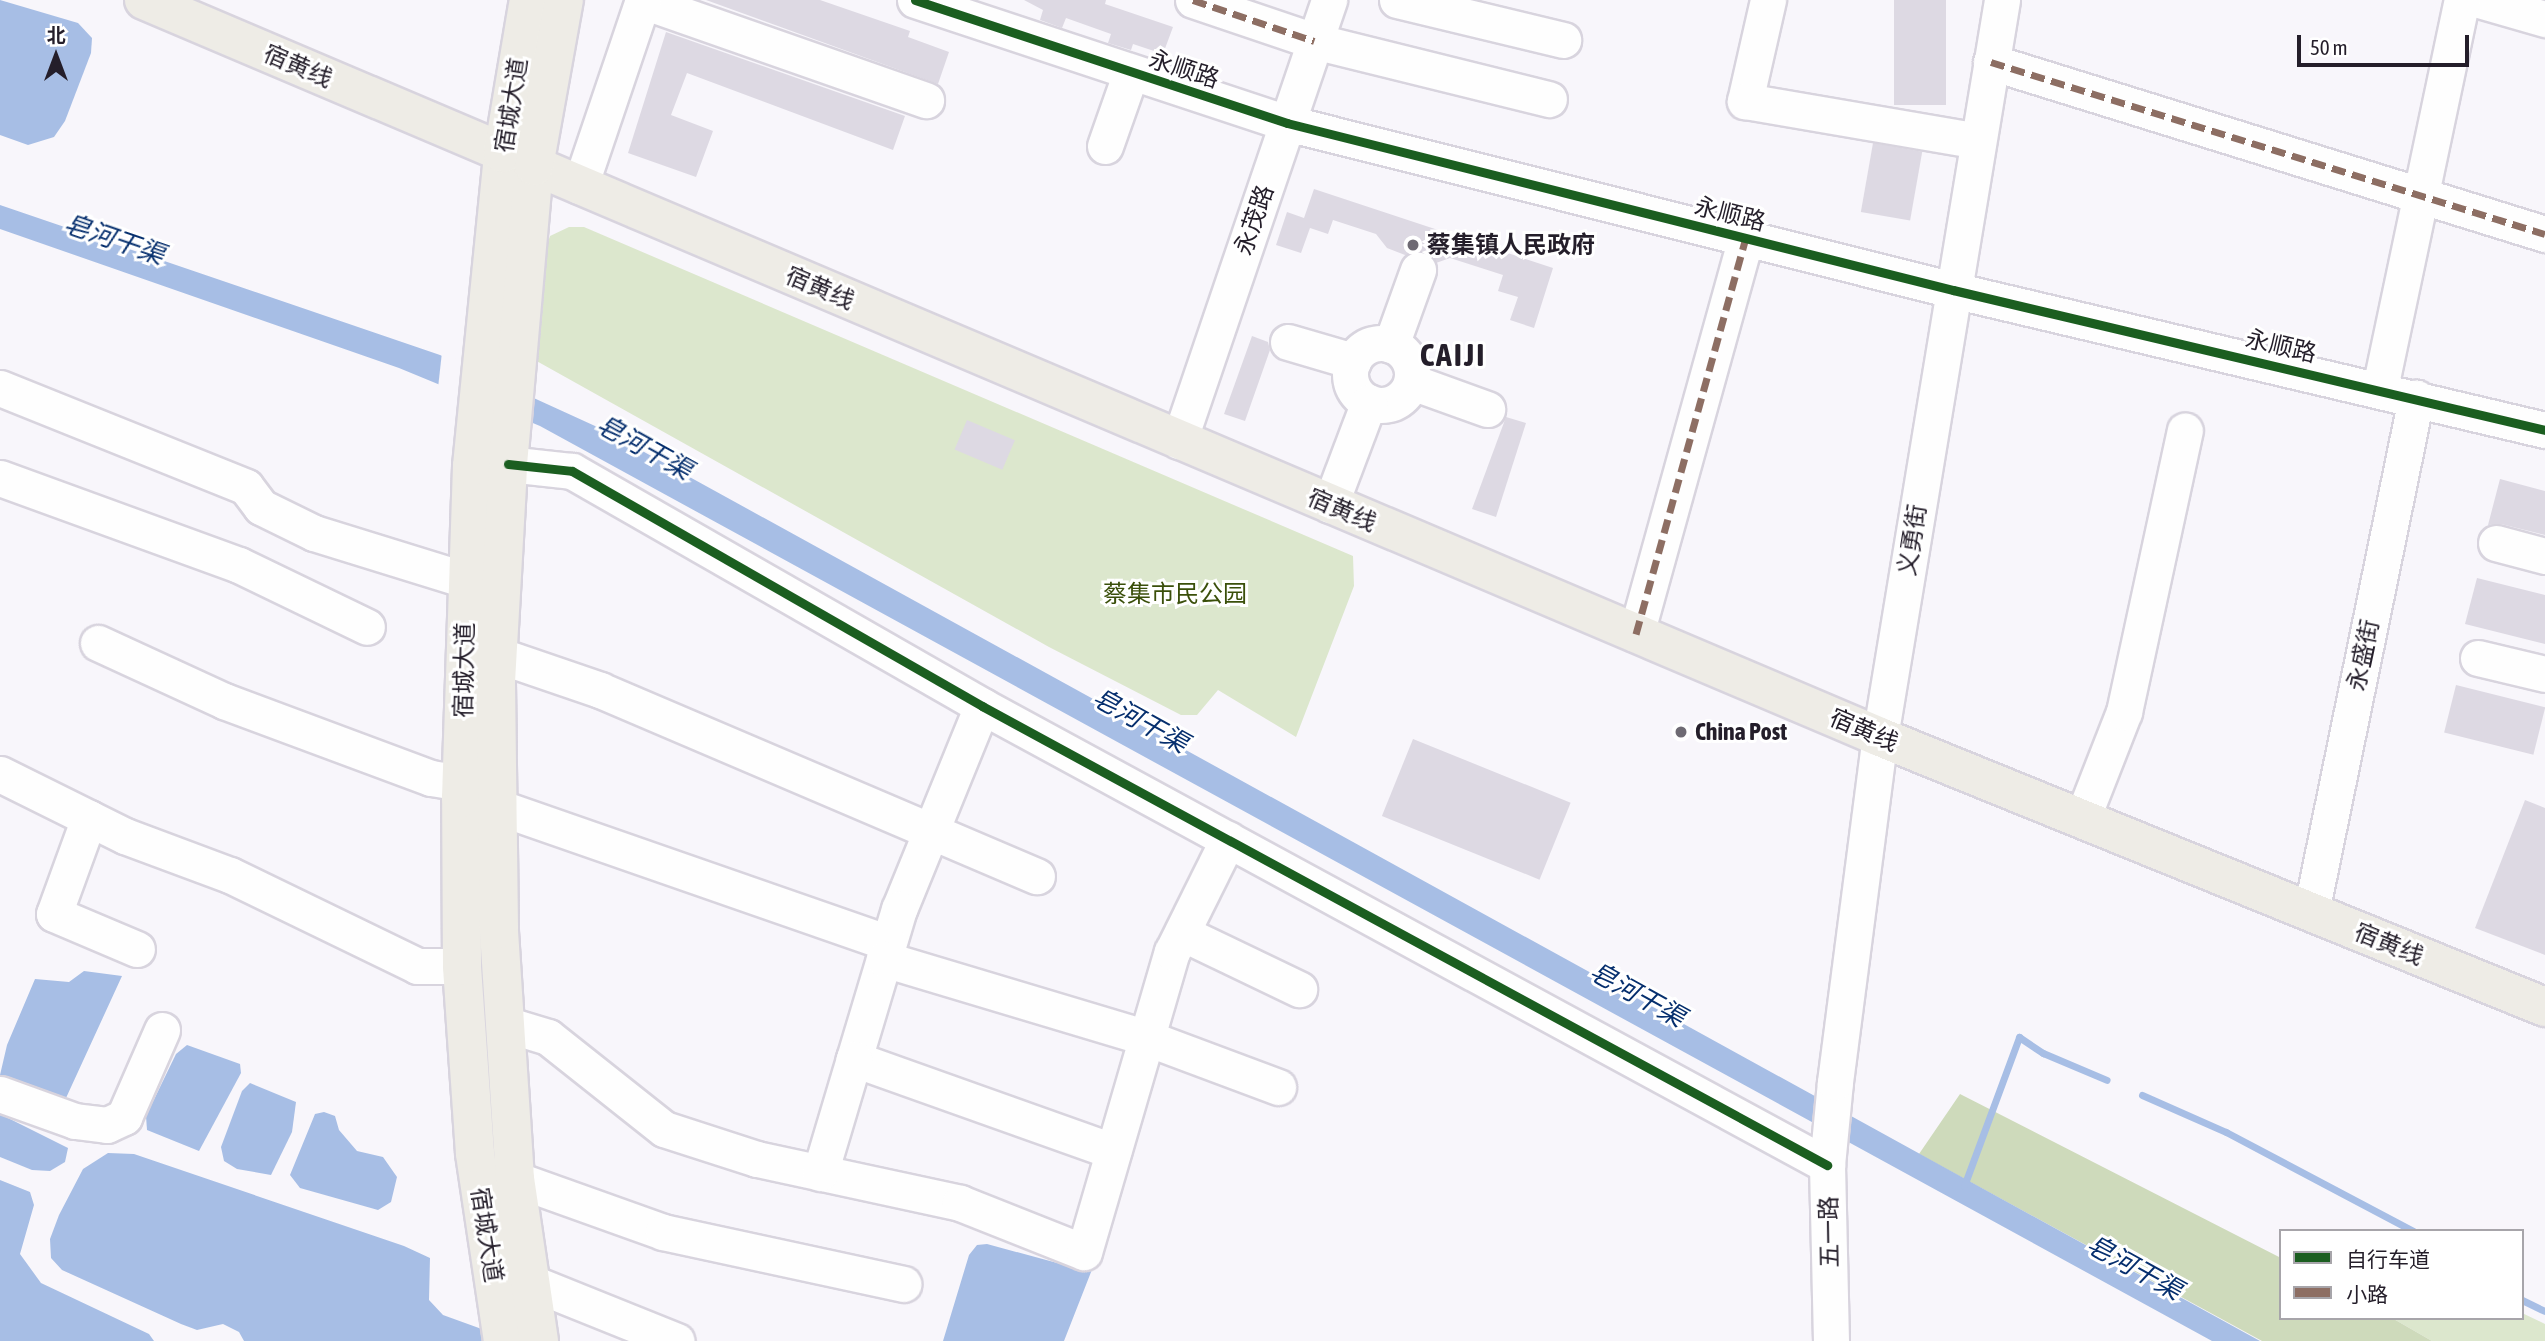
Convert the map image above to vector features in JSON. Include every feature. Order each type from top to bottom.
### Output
[{"type":"main road","name":"宿黄线","points":[[144,0],[1880,737],[2545,1007]]},
{"type":"main road","name":"宿城大道","points":[[503,1341],[475,1153],[462,966],[461,783],[466,580],[490,465],[518,159],[529,0]]},
{"type":"main road","name":"宿城大道","points":[[518,159],[565,0]]},
{"type":"main road","name":"宿城大道","points":[[490,465],[498,655],[498,807],[505,1024],[514,1179],[539,1341]]},
{"type":"street","name":"永顺路","points":[[915,0],[1287,123],[1953,289],[2381,388],[2545,430]]},
{"type":"street","points":[[1193,0],[1314,41],[1549,99]]},
{"type":"street","name":"永茂路","points":[[1179,441],[1329,0]]},
{"type":"street","points":[[1398,0],[1563,40]]},
{"type":"street","points":[[1768,0],[1745,101],[1978,141]]},
{"type":"street","name":"义勇街","points":[[1835,1082],[1880,737],[2002,0]]},
{"type":"street","points":[[2381,388],[2462,0]]},
{"type":"street","points":[[2479,0],[2545,19]]},
{"type":"street","points":[[580,186],[643,1],[926,100]]},
{"type":"street","points":[[1991,62],[2421,198],[2545,234]]},
{"type":"street","points":[[1105,146],[1131,72]]},
{"type":"street","points":[[1636,634],[1746,238]]},
{"type":"street","points":[[1391,345],[1418,270]]},
{"type":"street","points":[[1288,342],[1353,361]]},
{"type":"street","points":[[1391,345],[1410,363],[1412,382],[1398,400],[1369,402],[1355,390],[1353,361],[1366,347],[1391,345]]},
{"type":"street","points":[[1412,382],[1487,409]]},
{"type":"street","points":[[0,387],[246,487],[261,508],[314,533],[466,580]]},
{"type":"street","name":"永盛街","points":[[2311,912],[2416,398]]},
{"type":"street","points":[[1330,505],[1369,402]]},
{"type":"street","points":[[2082,819],[2124,712],[2185,431]]},
{"type":"street","points":[[490,465],[572,471],[982,706],[1827,1166]]},
{"type":"street","points":[[0,478],[239,565],[367,627]]},
{"type":"street","points":[[2496,543],[2545,556]]},
{"type":"street","points":[[98,643],[224,701],[431,778],[461,783]]},
{"type":"street","points":[[498,655],[600,690],[930,833],[1037,876]]},
{"type":"street","points":[[2478,658],[2545,674]]},
{"type":"street","points":[[820,1173],[886,951],[982,706]]},
{"type":"street","points":[[0,774],[89,818],[230,875],[417,966],[462,966]]},
{"type":"street","points":[[498,807],[886,951],[1147,1038],[1279,1087]]},
{"type":"street","points":[[89,818],[54,914],[138,949]]},
{"type":"street","points":[[505,1024],[548,1037],[664,1129],[757,1159],[960,1203],[1084,1252],[1147,1038],[1182,933],[1228,839]]},
{"type":"street","points":[[1182,933],[1299,989]]},
{"type":"street","points":[[0,1094],[75,1121],[107,1125],[124,1117],[162,1030]]},
{"type":"street","points":[[854,1059],[1113,1151]]},
{"type":"street","name":"五一路","points":[[1831,1341],[1827,1166],[1835,1082]]},
{"type":"street","points":[[514,1179],[663,1232],[903,1284]]},
{"type":"street","points":[[530,1282],[677,1341]]},
{"type":"green space","name":"蔡集市民公园","points":[[569,227],[584,227],[1353,556],[1354,586],[1296,737],[1218,690],[1197,715],[1181,715],[1049,647],[533,359],[543,256],[550,236]]},
{"type":"green space","points":[[1960,1094],[2279,1257],[2279,1320],[2395,1320],[2432,1341],[2262,1341],[1919,1154]]},
{"type":"green space","points":[[2524,1314],[2545,1324],[2545,1341],[2432,1341],[2395,1320],[2524,1320]]},
{"type":"water","points":[[0,0],[78,23],[92,38],[91,53],[65,121],[54,137],[28,145],[0,135]]},
{"type":"water","points":[[0,205],[440,355],[606,431],[2260,1341],[2212,1341],[540,426],[399,368],[0,229]]},
{"type":"water","points":[[84,971],[122,976],[66,1098],[55,1101],[12,1086],[0,1075],[7,1045],[35,979],[69,982]]},
{"type":"water","points":[[187,1045],[240,1064],[241,1073],[199,1151],[147,1130],[146,1116],[176,1054]]},
{"type":"water","points":[[250,1083],[296,1102],[292,1132],[271,1175],[237,1169],[224,1161],[221,1147],[242,1091]]},
{"type":"water","points":[[324,1112],[335,1116],[339,1130],[357,1151],[383,1157],[397,1177],[391,1202],[378,1210],[300,1188],[290,1175],[315,1114]]},
{"type":"water","points":[[0,1114],[68,1148],[65,1162],[50,1171],[32,1170],[0,1157]]},
{"type":"water","points":[[108,1153],[134,1154],[404,1246],[430,1258],[429,1300],[443,1315],[515,1341],[244,1341],[239,1332],[223,1324],[197,1330],[62,1270],[51,1258],[50,1239],[59,1215],[83,1169]]},
{"type":"water","points":[[0,1180],[30,1192],[34,1205],[20,1254],[41,1283],[149,1334],[154,1341],[0,1341]]},
{"type":"water","points":[[987,1244],[1072,1267],[1093,1267],[1064,1341],[943,1341],[969,1255],[977,1245]]},
{"type":"pier","points":[[442,352],[525,390],[522,423],[438,388]]},
{"type":"building","points":[[706,0],[820,0],[910,31],[908,37],[949,52],[938,84]]},
{"type":"building","points":[[1024,0],[1106,0],[1105,4],[1173,27],[1163,54],[1133,44],[1131,50],[1108,43],[1111,34],[1066,18],[1062,28],[1040,20],[1043,10]]},
{"type":"building","points":[[1894,0],[1946,0],[1946,105],[1894,105]]},
{"type":"building","points":[[666,32],[905,116],[893,150],[687,73],[671,115],[713,131],[696,177],[628,153]]},
{"type":"building","points":[[1873,143],[1922,152],[1910,221],[1861,212]]},
{"type":"building","points":[[1314,189],[1553,268],[1534,328],[1510,320],[1518,297],[1498,291],[1503,275],[1450,258],[1436,263],[1424,251],[1405,255],[1387,248],[1376,234],[1333,220],[1328,234],[1310,228],[1301,253],[1276,245],[1287,212],[1304,218]]},
{"type":"building","points":[[1252,336],[1268,342],[1270,350],[1245,421],[1224,414]]},
{"type":"building","points":[[1506,417],[1526,423],[1496,517],[1472,509]]},
{"type":"building","points":[[967,420],[1015,440],[1002,470],[954,449]]},
{"type":"building","points":[[2500,479],[2545,491],[2545,535],[2501,524],[2488,525]]},
{"type":"building","points":[[2477,578],[2545,595],[2545,644],[2465,624]]},
{"type":"building","points":[[2456,685],[2545,707],[2533,755],[2444,733]]},
{"type":"building","points":[[1413,739],[1571,803],[1540,880],[1382,816]]},
{"type":"building","points":[[2525,800],[2545,808],[2545,955],[2475,928]]},
{"type":"waterway","points":[[1964,1186],[2019,1037],[2043,1053],[2107,1080]]},
{"type":"waterway","points":[[2142,1095],[2226,1132],[2409,1229]]},
{"type":"waterway","points":[[2524,1301],[2545,1311]]},
{"type":"marked path","points":[[1193,0],[1314,41]]},
{"type":"marked path","points":[[1991,62],[2545,234]]},
{"type":"marked path","points":[[1636,634],[1746,238]]},
{"type":"cycle path","points":[[915,0],[1287,123],[1953,290],[2545,430]]},
{"type":"cycle path","points":[[508,464],[572,471],[982,706],[1827,1165]]},
{"type":"place","name":"蔡集镇人民政府","points":[[1413,245]]},
{"type":"place","name":"China Post","points":[[1681,732]]},
{"type":"district","name":"CAIJI","points":[[1453,355]]},
{"type":"water label","name":"皂河干渠","points":[[114,240]]},
{"type":"water label","name":"皂河干渠","points":[[644,448]]},
{"type":"water label","name":"皂河干渠","points":[[1140,721]]},
{"type":"water label","name":"皂河干渠","points":[[1637,995]]},
{"type":"water label","name":"皂河干渠","points":[[2134,1268]]}]
